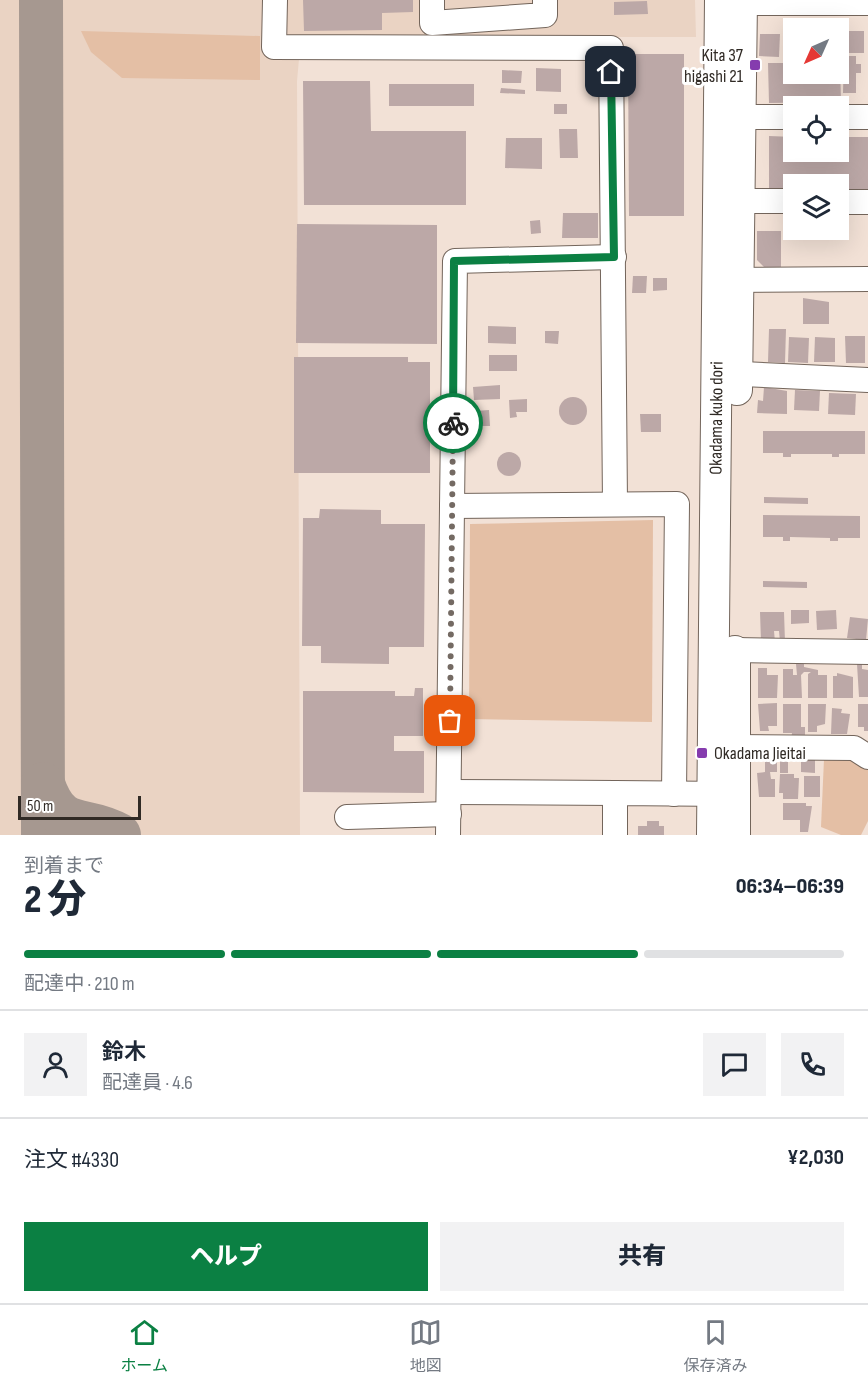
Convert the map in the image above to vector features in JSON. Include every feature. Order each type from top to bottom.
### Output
[{"type":"main road","name":"Okadama kuko dori","points":[[734,1],[730,117],[724,794],[735,835]]},
{"type":"main road","name":"Okadama kuko dori","points":[[728,281],[740,201],[730,117]]},
{"type":"main road","name":"Okadama kuko dori","points":[[712,835],[735,747],[735,650],[727,374]]},
{"type":"street","points":[[274,0],[274,47],[611,48],[615,504]]},
{"type":"street","points":[[432,0],[432,23],[545,15],[545,0]]},
{"type":"street","points":[[734,1],[868,3]]},
{"type":"street","points":[[730,117],[783,117]]},
{"type":"street","points":[[849,117],[868,117]]},
{"type":"street","points":[[740,201],[783,201]]},
{"type":"street","points":[[849,202],[868,202]]},
{"type":"street","points":[[449,814],[454,261],[614,257]]},
{"type":"street","points":[[728,281],[868,279]]},
{"type":"street","points":[[727,374],[868,380]]},
{"type":"street","points":[[452,506],[678,504],[674,794]]},
{"type":"street","points":[[735,650],[868,652]]},
{"type":"street","points":[[735,747],[854,748],[868,758]]},
{"type":"street","points":[[347,816],[449,814],[615,793],[724,794]]},
{"type":"street","points":[[615,793],[615,835]]},
{"type":"shaded area","points":[[0,0],[695,0],[696,37],[301,37],[297,81],[300,835],[0,835]]},
{"type":"shaded area","points":[[81,31],[260,36],[260,80],[122,78],[91,52]]},
{"type":"shaded area","points":[[653,520],[652,722],[469,719],[470,524]]},
{"type":"shaded area","points":[[824,759],[853,760],[868,769],[868,821],[861,835],[841,835],[821,827]]},
{"type":"building","points":[[303,0],[413,0],[413,12],[382,13],[382,30],[304,31]]},
{"type":"building","points":[[647,1],[648,14],[614,15],[614,2]]},
{"type":"building","points":[[849,31],[864,31],[864,53],[849,53]]},
{"type":"building","points":[[760,34],[780,34],[779,57],[759,56]]},
{"type":"building","points":[[628,54],[684,54],[684,216],[629,216]]},
{"type":"building","points":[[849,56],[856,56],[856,64],[861,64],[861,73],[856,73],[856,93],[843,93],[843,84],[849,84]]},
{"type":"building","points":[[768,63],[783,63],[783,84],[841,84],[841,96],[783,96],[783,103],[769,103]]},
{"type":"building","points":[[536,68],[561,69],[561,92],[536,91]]},
{"type":"building","points":[[502,70],[522,71],[521,83],[502,83]]},
{"type":"building","points":[[303,81],[370,81],[371,131],[466,131],[466,205],[304,205]]},
{"type":"building","points":[[389,84],[474,84],[474,106],[389,106]]},
{"type":"building","points":[[501,88],[525,90],[525,94],[500,93]]},
{"type":"building","points":[[554,104],[567,104],[567,114],[554,114]]},
{"type":"building","points":[[559,129],[577,129],[578,158],[560,158]]},
{"type":"building","points":[[769,136],[783,137],[783,162],[849,162],[849,137],[868,137],[868,191],[849,190],[849,174],[783,174],[783,190],[769,190]]},
{"type":"building","points":[[506,138],[542,138],[542,169],[505,168]]},
{"type":"building","points":[[563,213],[598,213],[598,238],[562,238]]},
{"type":"building","points":[[540,220],[541,233],[531,234],[530,221]]},
{"type":"building","points":[[297,224],[437,225],[437,344],[296,343]]},
{"type":"building","points":[[757,231],[781,231],[781,268],[765,268],[757,260]]},
{"type":"building","points":[[633,276],[647,276],[646,293],[632,293]]},
{"type":"building","points":[[653,278],[667,278],[667,290],[653,291]]},
{"type":"building","points":[[803,298],[829,302],[829,324],[803,324]]},
{"type":"building","points":[[488,326],[516,327],[516,344],[488,343]]},
{"type":"building","points":[[769,329],[786,329],[785,363],[768,362]]},
{"type":"building","points":[[545,331],[559,331],[558,344],[545,343]]},
{"type":"building","points":[[845,336],[865,336],[865,363],[846,363]]},
{"type":"building","points":[[789,337],[809,338],[808,363],[788,362]]},
{"type":"building","points":[[815,337],[835,338],[835,362],[814,362]]},
{"type":"building","points":[[489,355],[517,355],[517,371],[489,371]]},
{"type":"building","points":[[294,357],[408,357],[408,362],[430,362],[430,473],[294,473]]},
{"type":"building","points":[[500,385],[500,399],[474,400],[473,387]]},
{"type":"building","points":[[764,387],[787,391],[787,414],[757,413],[758,400],[763,401]]},
{"type":"building","points":[[795,390],[820,391],[819,411],[794,410]]},
{"type":"building","points":[[829,393],[856,394],[855,415],[828,414]]},
{"type":"building","points":[[573,397],[583,401],[587,411],[583,421],[573,425],[563,421],[559,411],[563,401]]},
{"type":"building","points":[[527,399],[527,412],[516,412],[517,417],[510,418],[509,400]]},
{"type":"building","points":[[489,410],[490,426],[475,426],[475,411]]},
{"type":"building","points":[[640,414],[661,414],[661,432],[641,432]]},
{"type":"building","points":[[763,431],[865,431],[865,454],[839,454],[839,457],[832,457],[832,454],[791,454],[791,457],[783,457],[783,453],[763,453]]},
{"type":"building","points":[[509,452],[514,453],[520,459],[520,469],[514,475],[509,476],[504,475],[498,469],[497,464],[498,459],[504,453]]},
{"type":"building","points":[[764,497],[808,498],[808,504],[764,503]]},
{"type":"building","points":[[320,509],[381,510],[381,524],[425,524],[424,647],[389,647],[389,664],[321,663],[321,646],[302,646],[303,518],[319,518]]},
{"type":"building","points":[[763,515],[860,516],[860,538],[838,538],[838,541],[830,541],[830,538],[790,537],[790,541],[783,541],[783,537],[763,537]]},
{"type":"building","points":[[763,581],[807,582],[807,588],[763,587]]},
{"type":"building","points":[[791,610],[809,610],[809,623],[791,624]]},
{"type":"building","points":[[836,610],[837,629],[817,630],[816,611]]},
{"type":"building","points":[[760,612],[784,612],[785,642],[780,642],[779,631],[774,631],[775,642],[761,642]]},
{"type":"building","points":[[850,617],[868,619],[866,640],[847,638]]},
{"type":"building","points":[[796,664],[804,664],[804,667],[818,670],[818,675],[827,675],[827,698],[808,698],[808,674],[811,672],[804,672],[801,675],[802,698],[783,698],[783,669],[793,669],[793,675],[797,675]]},
{"type":"building","points":[[857,664],[862,664],[862,669],[868,670],[868,697],[859,697]]},
{"type":"building","points":[[758,668],[767,668],[767,675],[778,675],[777,698],[758,698]]},
{"type":"building","points":[[837,673],[853,677],[853,698],[833,698],[833,676],[837,676]]},
{"type":"building","points":[[415,688],[423,688],[423,736],[394,736],[394,751],[424,751],[424,793],[303,792],[303,691],[395,691],[395,696],[414,696]]},
{"type":"building","points":[[777,703],[777,726],[768,726],[769,731],[760,731],[758,704]]},
{"type":"building","points":[[783,704],[801,704],[801,727],[805,727],[805,739],[791,739],[792,733],[783,733]]},
{"type":"building","points":[[808,704],[826,704],[825,724],[817,726],[817,732],[808,732]]},
{"type":"building","points":[[858,704],[868,704],[868,731],[864,731],[864,727],[858,727]]},
{"type":"building","points":[[832,708],[842,709],[841,713],[850,714],[847,734],[831,734]]},
{"type":"building","points":[[765,760],[777,760],[777,772],[770,772],[771,779],[775,779],[775,797],[759,797],[757,773],[765,772]]},
{"type":"building","points":[[780,760],[788,760],[788,773],[780,773]]},
{"type":"building","points":[[801,760],[815,760],[815,773],[801,772]]},
{"type":"building","points":[[780,774],[794,774],[794,778],[799,778],[798,799],[783,799],[783,793],[779,793]]},
{"type":"building","points":[[804,776],[820,776],[820,797],[804,797]]},
{"type":"building","points":[[783,803],[806,803],[806,806],[812,806],[808,832],[800,832],[800,820],[783,820]]},
{"type":"building","points":[[647,821],[659,821],[659,826],[664,826],[664,835],[638,835],[638,826],[647,826]]},
{"type":"taxiway","points":[[41,0],[43,835]]},
{"type":"taxiway","points":[[43,784],[57,811],[65,817],[119,835]]},
{"type":"way so far","points":[[450,721],[453,423]]},
{"type":"place","name":"Kita 37 higashi 21","points":[[755,65]]},
{"type":"place","name":"Okadama Jieitai","points":[[702,753]]},
{"type":"route","points":[[453,423],[454,261],[614,257],[611,72]]}]
